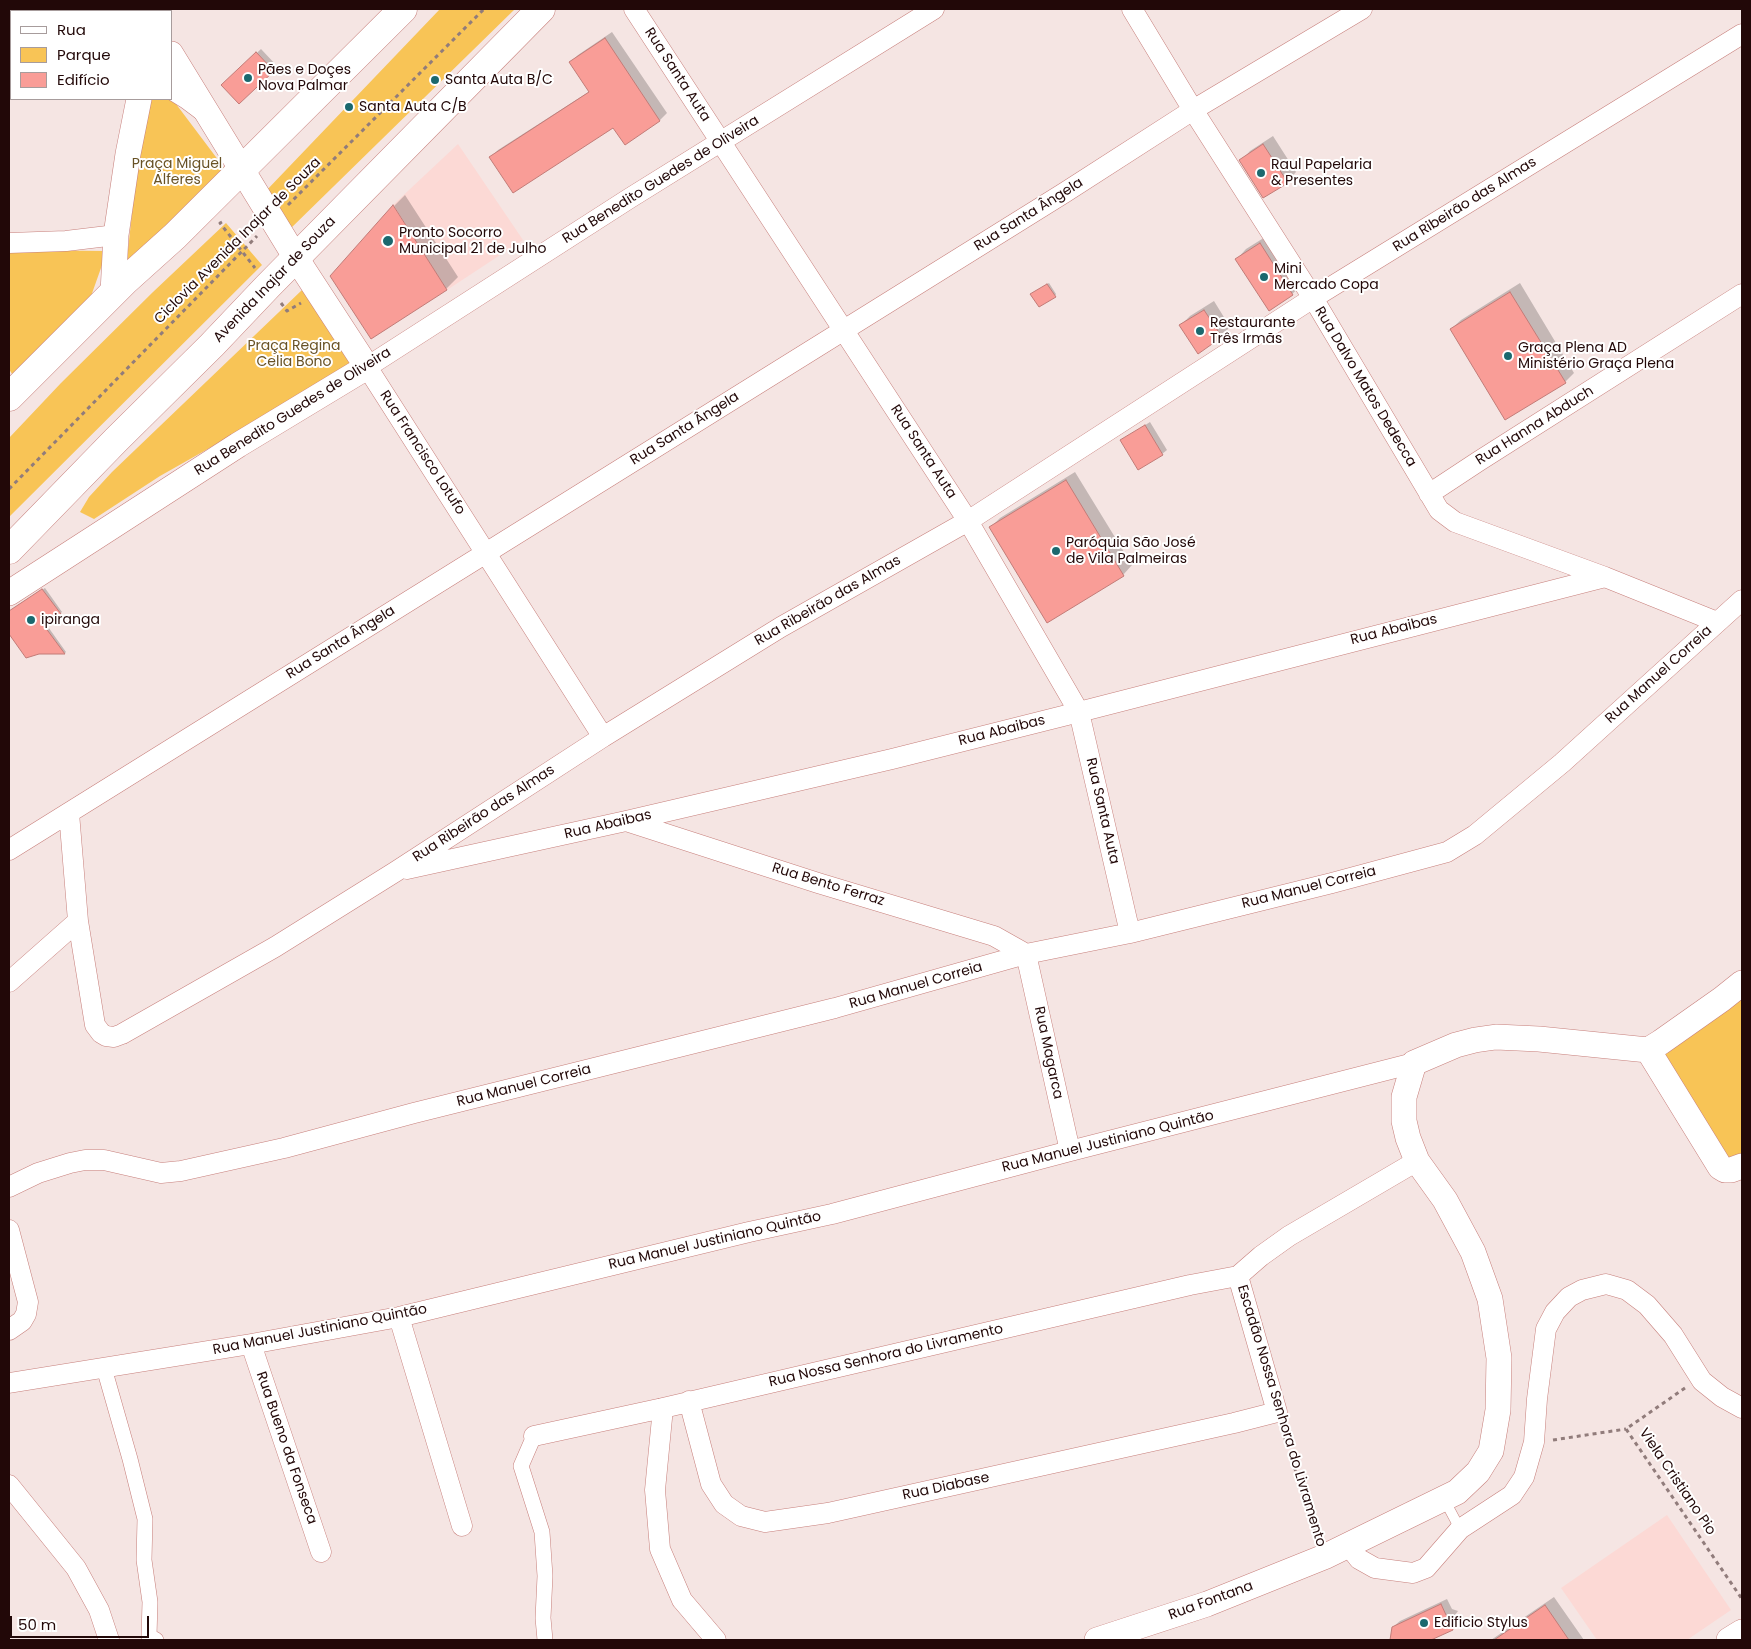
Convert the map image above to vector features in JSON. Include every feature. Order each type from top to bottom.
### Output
[{"type":"main road","points":[[9,394],[175,236],[403,9]]},
{"type":"main road","name":"Avenida Inajar de Souza","points":[[9,550],[116,440],[212,346],[268,286],[541,9]]},
{"type":"street","name":"Rua Santa Auta","points":[[634,9],[968,521],[1079,712],[1130,933]]},
{"type":"street","name":"Rua Benedito Guedes de Oliveira","points":[[9,593],[230,450],[367,367],[934,9]]},
{"type":"street","name":"Rua Dalvo Matos Dedecca","points":[[1132,9],[1193,110],[1313,298],[1439,510],[1455,522],[1604,577],[1717,622]]},
{"type":"street","name":"Rua Santa Ângela","points":[[9,850],[1064,193],[1193,110],[1362,9]]},
{"type":"street","name":"Rua Ribeirão das Almas","points":[[69,813],[78,921],[95,1025],[101,1033],[114,1037],[275,947],[395,872],[603,737],[781,627],[968,521],[1313,298],[1742,34]]},
{"type":"street","name":"Rua Francisco Lotufo","points":[[172,56],[296,258],[603,737]]},
{"type":"street","points":[[172,90],[210,117]]},
{"type":"street","points":[[113,293],[116,235],[128,154],[139,100]]},
{"type":"street","points":[[9,242],[66,240],[116,235]]},
{"type":"street","name":"Rua Hanna Abduch","points":[[1429,494],[1487,455],[1742,294]]},
{"type":"street","name":"Rua Abaibas","points":[[395,872],[626,822],[1079,712],[1604,577]]},
{"type":"street","name":"Rua Manuel Correia","points":[[9,1186],[70,1162],[104,1160],[161,1172],[181,1171],[284,1148],[414,1113],[835,1008],[1026,954],[1130,933],[1447,852],[1475,835],[1562,763],[1742,600]]},
{"type":"street","name":"Rua Bento Ferraz","points":[[626,822],[994,936],[1026,954]]},
{"type":"street","points":[[9,982],[78,921]]},
{"type":"street","name":"Rua Magarca","points":[[1026,954],[1070,1151]]},
{"type":"street","points":[[1414,1063],[1456,1045],[1496,1037],[1648,1050],[1742,983]]},
{"type":"street","points":[[1648,1050],[1720,1167],[1725,1170],[1731,1170],[1742,1166]]},
{"type":"street","name":"Rua Manuel Justiniano Quintão","points":[[9,1384],[251,1344],[399,1317],[749,1232],[832,1214],[1414,1063]]},
{"type":"street","name":"Rua Fontana","points":[[1097,1640],[1207,1604],[1324,1557],[1457,1492],[1478,1472],[1491,1451],[1498,1410],[1499,1358],[1490,1299],[1473,1252],[1445,1200],[1417,1161],[1408,1138],[1404,1121],[1404,1097],[1414,1063]]},
{"type":"street","points":[[1238,1276],[1261,1256],[1289,1236],[1417,1161]]},
{"type":"street","points":[[9,1230],[28,1302],[26,1314],[22,1321],[9,1330]]},
{"type":"street","name":"Rua Nossa Senhora do Livramento","points":[[534,1436],[663,1408],[1190,1285],[1238,1276]]},
{"type":"street","name":"Escadão Nossa Senhora do Livramento","points":[[1238,1276],[1277,1412]]},
{"type":"street","points":[[1348,1545],[1359,1559],[1375,1568],[1413,1572],[1426,1568],[1460,1529],[1512,1495],[1524,1477],[1534,1442],[1537,1399],[1546,1329],[1555,1312],[1569,1297],[1582,1290],[1606,1284],[1627,1290],[1647,1304],[1673,1336],[1702,1380],[1722,1397],[1742,1408]]},
{"type":"street","points":[[399,1317],[462,1526]]},
{"type":"street","name":"Rua Bueno da Fonseca","points":[[251,1344],[321,1552]]},
{"type":"street","points":[[104,1368],[145,1519],[144,1560],[150,1602],[149,1636],[156,1640]]},
{"type":"street","name":"Rua Diabase","points":[[689,1401],[711,1484],[724,1504],[741,1516],[765,1522],[828,1513],[1277,1412]]},
{"type":"street","points":[[663,1408],[655,1490],[660,1549],[682,1600],[716,1640]]},
{"type":"street","points":[[534,1436],[521,1466],[542,1532],[545,1576],[543,1618],[545,1640]]},
{"type":"street","points":[[9,1484],[76,1568],[99,1610],[109,1640]]},
{"type":"street","points":[[1729,1640],[1742,1632]]},
{"type":"lane","points":[[1444,1498],[1460,1529]]},
{"type":"path","name":"Ciclovia Avenida Inajar de Souza","points":[[9,489],[273,220],[484,9]]},
{"type":"path","name":"Viela Cristiano Pio","points":[[1702,1380],[1690,1384],[1626,1429],[1742,1599]]},
{"type":"path","name":"Escadão Nossa Senhora do Livramento","points":[[1277,1412],[1324,1557]]},
{"type":"path","points":[[1534,1442],[1626,1429]]},
{"type":"shaded area","points":[[458,144],[523,240],[447,290],[393,205]]},
{"type":"shaded area","points":[[1667,1515],[1731,1610],[1687,1640],[1597,1640],[1561,1588]]},
{"type":"green space","points":[[440,9],[515,9],[288,231],[264,193]]},
{"type":"green space","name":"Praça Miguel Alferes","points":[[149,100],[173,100],[231,177],[125,277],[138,159]]},
{"type":"green space","points":[[226,223],[262,265],[9,517],[9,438],[61,383]]},
{"type":"green space","points":[[9,250],[107,251],[84,316],[17,382],[9,369]]},
{"type":"green space","name":"Praça Regina Celia Bono","points":[[302,290],[353,367],[160,476],[94,519],[80,512],[89,497],[112,472]]},
{"type":"green space","points":[[1742,978],[1742,1166],[1725,1170],[1648,1050]]},
{"type":"building","points":[[605,38],[660,121],[625,145],[613,128],[513,193],[489,157],[589,92],[569,62]]},
{"type":"building","name":"Pães e Doçes Nova Palmar","points":[[256,52],[274,71],[239,104],[221,85]]},
{"type":"building","name":"Raul Papelaria & Presentes","points":[[1263,144],[1288,183],[1263,198],[1239,160]]},
{"type":"building","name":"Pronto Socorro Municipal 21 de Julho","points":[[393,205],[447,290],[371,339],[330,276]]},
{"type":"building","name":"Mini Mercado Copa","points":[[1260,243],[1293,295],[1269,311],[1235,259]]},
{"type":"building","points":[[1047,284],[1056,297],[1039,307],[1030,294]]},
{"type":"building","name":"Graça Plena AD Ministério Graça Plena","points":[[1510,292],[1566,383],[1505,420],[1450,329]]},
{"type":"building","name":"Restaurante Três Irmãs","points":[[1204,310],[1222,337],[1198,354],[1179,325]]},
{"type":"building","points":[[1145,425],[1163,455],[1138,470],[1120,440]]},
{"type":"building","name":"Paróquia São José de Vila Palmeiras","points":[[1066,480],[1124,576],[1047,623],[989,527]]},
{"type":"building","name":"ipiranga","points":[[42,589],[61,614],[45,627],[65,654],[39,654],[26,658],[9,634],[9,611]]},
{"type":"building","name":"Edificio Stylus","points":[[1441,1604],[1446,1615],[1452,1617],[1450,1622],[1453,1630],[1431,1640],[1390,1640],[1392,1627]]},
{"type":"building","points":[[1545,1605],[1569,1640],[1494,1640]]},
{"type":"place","name":"Pães e Doçes Nova Palmar","points":[[248,78]]},
{"type":"place","name":"Santa Auta B/C","points":[[435,80]]},
{"type":"place","name":"Santa Auta C/B","points":[[349,107]]},
{"type":"place","name":"Raul Papelaria & Presentes","points":[[1261,173]]},
{"type":"place","name":"Pronto Socorro Municipal 21 de Julho","points":[[388,241]]},
{"type":"place","name":"Mini Mercado Copa","points":[[1264,277]]},
{"type":"place","name":"Restaurante Três Irmãs","points":[[1200,331]]},
{"type":"place","name":"Graça Plena AD Ministério Graça Plena","points":[[1508,356]]},
{"type":"place","name":"Paróquia São José de Vila Palmeiras","points":[[1056,551]]},
{"type":"place","name":"ipiranga","points":[[31,620]]},
{"type":"place","name":"Edificio Stylus","points":[[1424,1623]]}]
